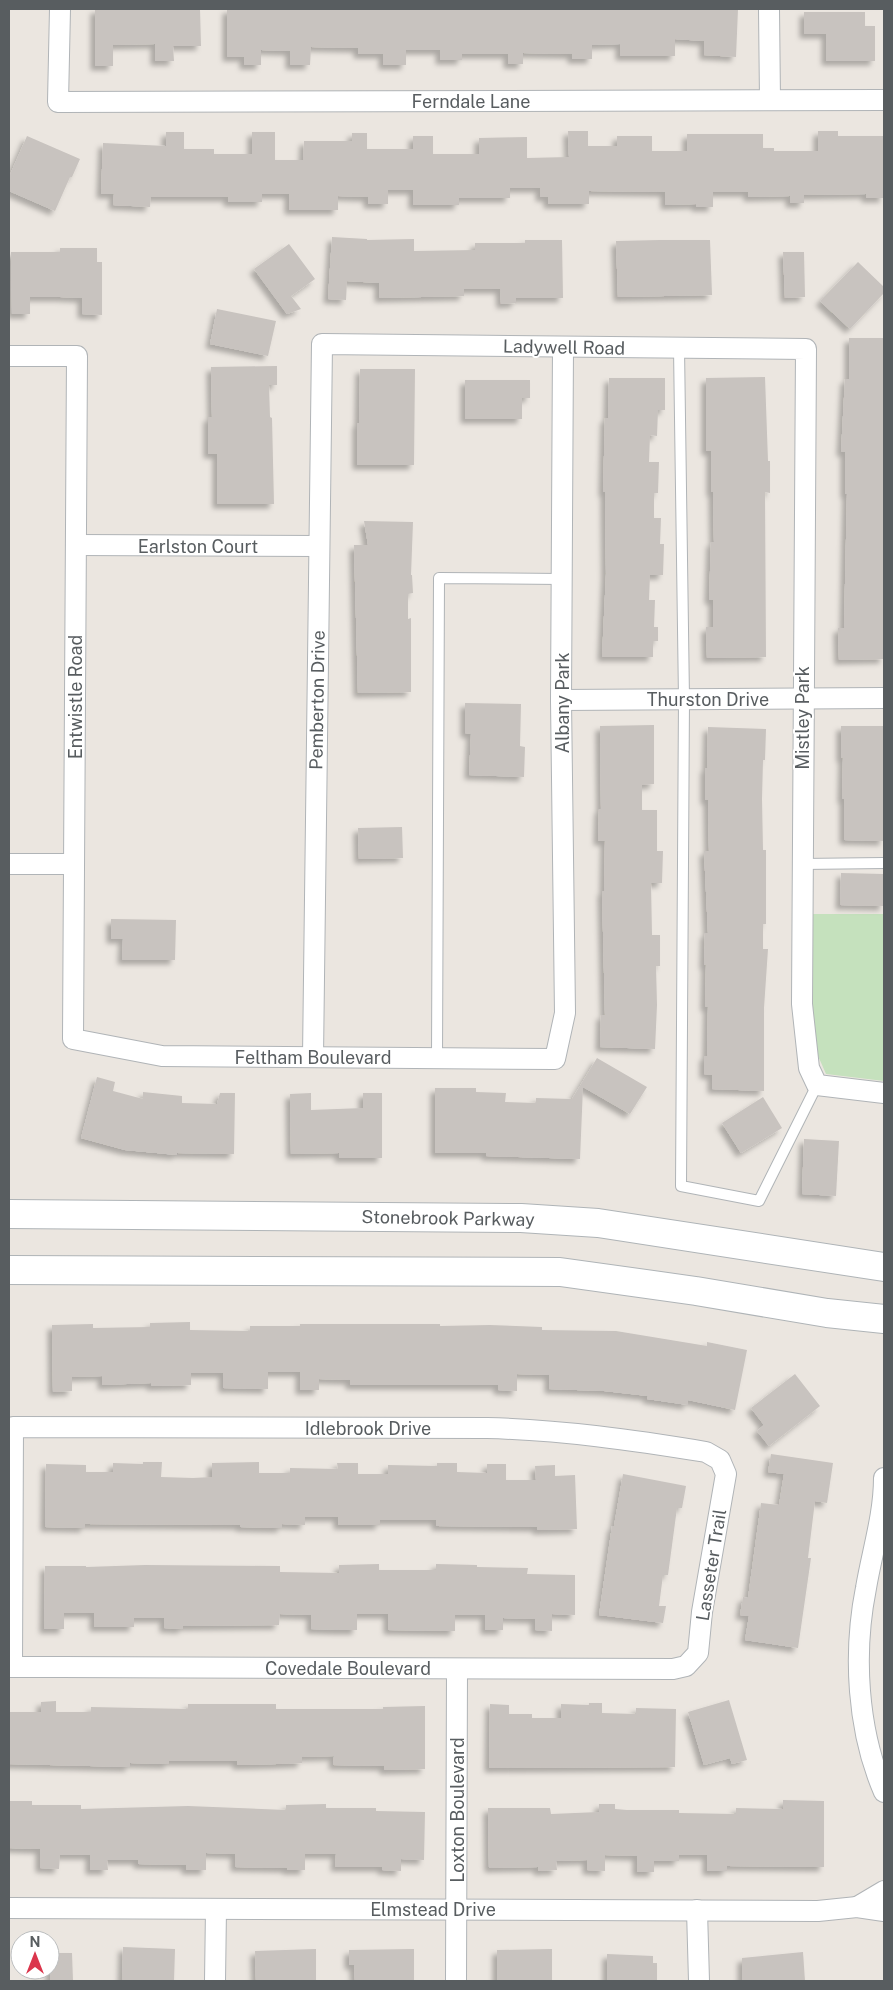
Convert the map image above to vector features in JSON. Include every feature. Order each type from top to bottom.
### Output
[{"type":"main road","name":"Stonebrook Parkway","points":[[9,1214],[521,1218],[598,1223],[884,1267]]},
{"type":"main road","points":[[9,1270],[560,1272],[696,1291],[827,1313],[884,1319]]},
{"type":"street","name":"Ferndale Lane","points":[[60,9],[58,102],[884,100]]},
{"type":"street","points":[[769,9],[770,100]]},
{"type":"street","name":"Ladywell Road","points":[[322,344],[806,349]]},
{"type":"street","name":"Pemberton Drive","points":[[313,1057],[322,344]]},
{"type":"street","name":"Albany Park","points":[[555,1059],[565,1013],[561,700],[562,347]]},
{"type":"street","name":"Mistley Park","points":[[806,349],[802,698],[802,1004],[809,1068],[817,1085]]},
{"type":"street","name":"Entwistle Road","points":[[9,356],[77,356],[73,1038]]},
{"type":"street","name":"Earlston Court","points":[[76,545],[319,546]]},
{"type":"street","name":"Thurston Drive","points":[[561,700],[884,698]]},
{"type":"street","points":[[9,864],[74,864]]},
{"type":"street","name":"Feltham Boulevard","points":[[73,1038],[162,1056],[555,1059]]},
{"type":"street","points":[[817,1085],[884,1093]]},
{"type":"street","name":"Idlebrook Drive","points":[[10,1668],[13,1426],[528,1429],[633,1440],[706,1452],[720,1460]]},
{"type":"street","name":"Lasseter Trail","points":[[686,1666],[698,1653],[705,1595],[726,1474],[720,1460]]},
{"type":"street","points":[[884,1478],[879,1550],[862,1611],[859,1648],[860,1678],[869,1745],[884,1792]]},
{"type":"street","name":"Covedale Boulevard","points":[[10,1668],[673,1669],[686,1666]]},
{"type":"street","name":"Loxton Boulevard","points":[[456,1981],[457,1668]]},
{"type":"street","name":"Elmstead Drive","points":[[856,1907],[884,1890]]},
{"type":"street","name":"Elmstead Drive","points":[[9,1908],[818,1911],[856,1907],[884,1911]]},
{"type":"street","points":[[215,1981],[216,1909]]},
{"type":"street","points":[[697,1910],[699,1981]]},
{"type":"lane","points":[[679,348],[684,699],[681,1186],[759,1201],[817,1085]]},
{"type":"lane","points":[[436,1058],[439,578],[562,579]]},
{"type":"lane","points":[[802,864],[884,864]]},
{"type":"green space","points":[[810,914],[884,914],[884,1081],[826,1074],[815,1049],[811,995]]},
{"type":"building","points":[[95,9],[200,9],[201,46],[173,46],[174,61],[155,61],[155,44],[113,45],[113,66],[95,66]]},
{"type":"building","points":[[227,9],[738,9],[736,57],[704,55],[704,41],[675,39],[675,56],[620,56],[620,44],[592,45],[592,59],[572,59],[572,54],[523,53],[523,64],[508,64],[508,54],[462,54],[462,60],[440,60],[440,50],[406,50],[406,65],[383,65],[383,54],[358,54],[358,48],[311,47],[310,65],[290,65],[290,51],[261,50],[261,65],[244,65],[244,57],[227,57]]},
{"type":"building","points":[[804,12],[865,12],[865,26],[875,26],[875,61],[826,61],[826,34],[804,34]]},
{"type":"building","points":[[568,131],[588,131],[588,146],[617,146],[617,136],[652,136],[652,151],[687,151],[687,134],[763,134],[763,148],[774,148],[774,151],[818,151],[818,131],[838,131],[838,136],[884,136],[884,198],[866,198],[866,194],[804,195],[804,203],[790,203],[790,196],[748,197],[748,192],[713,192],[713,207],[696,207],[696,204],[665,205],[665,192],[589,191],[589,204],[548,204],[548,197],[540,197],[540,188],[510,188],[510,198],[459,198],[459,205],[413,205],[413,190],[388,190],[388,204],[368,204],[368,197],[338,196],[338,210],[289,210],[289,194],[262,194],[262,202],[228,202],[228,197],[151,197],[150,207],[113,205],[114,194],[101,194],[103,143],[166,146],[166,132],[184,132],[184,149],[214,149],[214,154],[252,154],[252,132],[275,132],[275,160],[303,160],[304,141],[352,141],[352,133],[367,133],[367,149],[413,149],[413,136],[433,136],[433,154],[479,154],[479,138],[527,137],[527,158],[569,157]]},
{"type":"building","points":[[27,136],[80,159],[55,211],[9,191],[9,177]]},
{"type":"building","points":[[332,237],[367,240],[414,239],[414,251],[475,250],[475,243],[525,243],[525,240],[562,240],[563,298],[516,298],[516,303],[501,304],[500,289],[464,289],[464,296],[379,298],[379,283],[347,281],[346,300],[328,299]]},
{"type":"building","points":[[710,240],[712,295],[618,297],[616,241]]},
{"type":"building","points":[[289,244],[315,279],[291,296],[301,309],[287,314],[254,269]]},
{"type":"building","points":[[60,248],[97,248],[97,262],[102,262],[102,315],[82,314],[82,298],[60,297],[30,297],[30,314],[12,314],[11,252],[60,252]]},
{"type":"building","points":[[783,252],[804,252],[805,297],[785,298]]},
{"type":"building","points":[[858,262],[884,287],[884,293],[850,329],[820,301]]},
{"type":"building","points":[[217,309],[276,321],[268,356],[210,344]]},
{"type":"building","points":[[849,338],[884,338],[884,659],[839,660],[838,628],[844,628],[847,494],[845,494],[845,452],[841,452],[845,379],[849,379]]},
{"type":"building","points":[[277,366],[277,385],[269,385],[270,417],[272,418],[274,504],[217,504],[217,454],[208,454],[208,417],[212,417],[211,367]]},
{"type":"building","points":[[360,369],[415,369],[414,465],[357,465]]},
{"type":"building","points":[[765,377],[768,461],[770,461],[770,493],[765,492],[766,657],[707,658],[706,627],[713,627],[713,600],[709,600],[711,542],[714,542],[711,451],[706,451],[706,378]]},
{"type":"building","points":[[609,378],[665,378],[665,410],[658,410],[657,436],[650,435],[649,462],[659,462],[658,493],[654,493],[654,518],[661,518],[660,544],[664,544],[663,575],[650,575],[649,600],[655,600],[654,627],[658,627],[658,641],[653,641],[653,657],[602,657],[606,574],[605,492],[603,492],[605,418],[608,418]]},
{"type":"building","points":[[465,380],[530,380],[530,398],[522,398],[522,419],[465,419]]},
{"type":"building","points":[[364,521],[413,522],[411,575],[413,593],[408,594],[408,619],[411,618],[411,692],[358,693],[354,545],[368,545]]},
{"type":"building","points":[[465,703],[521,704],[520,746],[525,747],[524,777],[469,775],[471,734],[465,733]]},
{"type":"building","points":[[654,725],[654,784],[642,785],[642,810],[657,810],[657,851],[663,851],[662,883],[651,883],[652,935],[660,935],[660,966],[656,966],[655,1049],[600,1047],[601,1015],[605,1015],[602,891],[604,891],[605,841],[598,841],[599,809],[601,809],[600,726]]},
{"type":"building","points":[[841,726],[884,726],[884,841],[844,840]]},
{"type":"building","points":[[708,727],[766,729],[762,799],[763,850],[766,850],[766,924],[763,924],[763,949],[768,949],[764,1008],[764,1091],[712,1089],[712,1075],[704,1074],[704,1056],[707,1056],[708,1007],[705,1007],[705,933],[708,933],[704,851],[709,851],[708,800],[705,800]]},
{"type":"building","points":[[402,827],[403,858],[359,859],[358,828]]},
{"type":"building","points":[[841,873],[884,874],[884,906],[840,905]]},
{"type":"building","points":[[111,919],[176,920],[175,960],[122,960],[123,939],[111,939]]},
{"type":"building","points":[[597,1058],[647,1087],[630,1114],[583,1087],[580,1159],[486,1156],[486,1153],[435,1153],[435,1088],[476,1088],[476,1092],[506,1093],[505,1102],[536,1103],[536,1098],[572,1099]]},
{"type":"building","points":[[97,1077],[115,1082],[113,1091],[143,1099],[143,1092],[182,1096],[182,1103],[217,1104],[220,1093],[235,1093],[234,1154],[177,1153],[177,1155],[125,1150],[81,1138]]},
{"type":"building","points":[[311,1093],[311,1110],[363,1108],[363,1093],[382,1093],[382,1158],[339,1158],[339,1153],[291,1154],[290,1094]]},
{"type":"building","points":[[763,1097],[782,1128],[741,1153],[722,1123]]},
{"type":"building","points":[[804,1139],[839,1141],[836,1196],[802,1194]]},
{"type":"building","points":[[190,1322],[190,1330],[250,1331],[250,1326],[300,1326],[300,1324],[440,1324],[440,1326],[542,1327],[542,1330],[616,1331],[707,1346],[707,1342],[747,1350],[735,1410],[688,1400],[688,1405],[647,1399],[648,1396],[604,1391],[549,1389],[549,1375],[517,1374],[517,1391],[498,1390],[498,1385],[350,1385],[350,1380],[319,1379],[319,1390],[300,1390],[300,1372],[268,1372],[268,1389],[223,1388],[223,1373],[191,1373],[191,1385],[151,1386],[151,1383],[102,1385],[102,1376],[72,1377],[72,1391],[53,1392],[52,1325],[93,1324],[93,1328],[150,1327],[150,1323]]},
{"type":"building","points":[[795,1374],[820,1406],[769,1446],[757,1431],[764,1425],[751,1408]]},
{"type":"building","points":[[771,1454],[833,1463],[827,1503],[815,1501],[808,1558],[811,1558],[798,1648],[745,1640],[749,1616],[740,1615],[743,1597],[748,1598],[761,1503],[779,1505],[784,1474],[768,1472]]},
{"type":"building","points":[[143,1462],[162,1462],[161,1477],[193,1478],[212,1477],[212,1463],[259,1462],[259,1473],[290,1473],[290,1468],[338,1469],[337,1463],[358,1463],[358,1474],[388,1474],[388,1465],[437,1466],[437,1463],[457,1463],[457,1472],[487,1473],[487,1464],[506,1464],[506,1480],[536,1480],[535,1466],[555,1465],[555,1476],[575,1475],[577,1529],[537,1530],[537,1527],[436,1526],[436,1520],[380,1520],[380,1525],[338,1525],[338,1517],[305,1517],[305,1525],[282,1524],[282,1528],[240,1527],[240,1525],[85,1524],[85,1528],[45,1527],[46,1464],[86,1465],[86,1472],[113,1472],[113,1463],[143,1464]]},
{"type":"building","points":[[623,1474],[686,1486],[682,1508],[677,1508],[668,1575],[663,1575],[659,1606],[666,1606],[663,1623],[599,1615],[612,1526],[614,1526]]},
{"type":"building","points":[[379,1564],[379,1570],[436,1570],[436,1564],[477,1565],[477,1567],[528,1568],[527,1574],[575,1575],[575,1615],[552,1614],[552,1631],[535,1630],[535,1619],[503,1618],[503,1630],[485,1630],[485,1615],[455,1615],[455,1631],[388,1630],[388,1614],[357,1614],[357,1630],[339,1630],[311,1629],[311,1615],[280,1614],[279,1625],[183,1626],[183,1629],[164,1628],[164,1618],[134,1618],[134,1627],[94,1627],[94,1613],[64,1613],[64,1629],[44,1629],[45,1566],[280,1566],[280,1572],[339,1573],[339,1565]]},
{"type":"building","points":[[729,1700],[747,1760],[732,1764],[730,1758],[704,1765],[688,1712]]},
{"type":"building","points":[[56,1701],[56,1712],[91,1712],[91,1707],[188,1709],[188,1704],[276,1704],[276,1709],[383,1709],[383,1707],[425,1706],[425,1769],[384,1770],[384,1766],[333,1765],[334,1756],[302,1757],[302,1763],[237,1765],[237,1761],[169,1761],[169,1764],[130,1763],[130,1767],[9,1764],[9,1712],[41,1712],[41,1702]]},
{"type":"building","points":[[589,1703],[602,1703],[602,1713],[636,1714],[636,1708],[676,1709],[675,1767],[489,1768],[490,1704],[509,1705],[509,1714],[532,1714],[532,1718],[561,1718],[561,1704],[589,1705]]},
{"type":"building","points":[[783,1800],[824,1801],[824,1867],[727,1866],[727,1871],[707,1871],[707,1855],[679,1855],[679,1861],[654,1861],[654,1872],[637,1872],[637,1856],[605,1855],[605,1871],[587,1870],[587,1860],[556,1861],[557,1870],[538,1871],[538,1867],[489,1868],[488,1808],[550,1808],[551,1814],[599,1812],[599,1804],[615,1804],[615,1809],[627,1810],[679,1810],[679,1813],[736,1814],[736,1808],[783,1809]]},
{"type":"building","points":[[9,1801],[32,1801],[32,1805],[81,1805],[81,1809],[188,1806],[286,1810],[286,1805],[326,1804],[326,1808],[376,1808],[376,1811],[425,1812],[424,1860],[401,1859],[401,1871],[382,1870],[382,1867],[335,1867],[336,1854],[305,1854],[305,1870],[287,1870],[287,1868],[235,1867],[235,1854],[206,1853],[206,1870],[186,1870],[186,1865],[138,1864],[138,1860],[107,1860],[108,1870],[90,1870],[90,1855],[60,1855],[59,1869],[40,1868],[40,1849],[9,1848]]},
{"type":"building","points":[[123,1947],[175,1949],[174,1981],[122,1981]]},
{"type":"building","points":[[316,1949],[316,1981],[256,1981],[255,1951]]},
{"type":"building","points":[[414,1949],[414,1981],[355,1981],[354,1965],[349,1965],[349,1950]]},
{"type":"building","points":[[552,1949],[552,1981],[497,1981],[497,1950]]},
{"type":"building","points":[[803,1952],[805,1981],[742,1981],[742,1958]]},
{"type":"building","points":[[60,1953],[72,1953],[73,1981],[50,1981],[60,1980]]},
{"type":"building","points":[[607,1954],[653,1956],[653,1963],[657,1963],[657,1981],[607,1981]]}]
